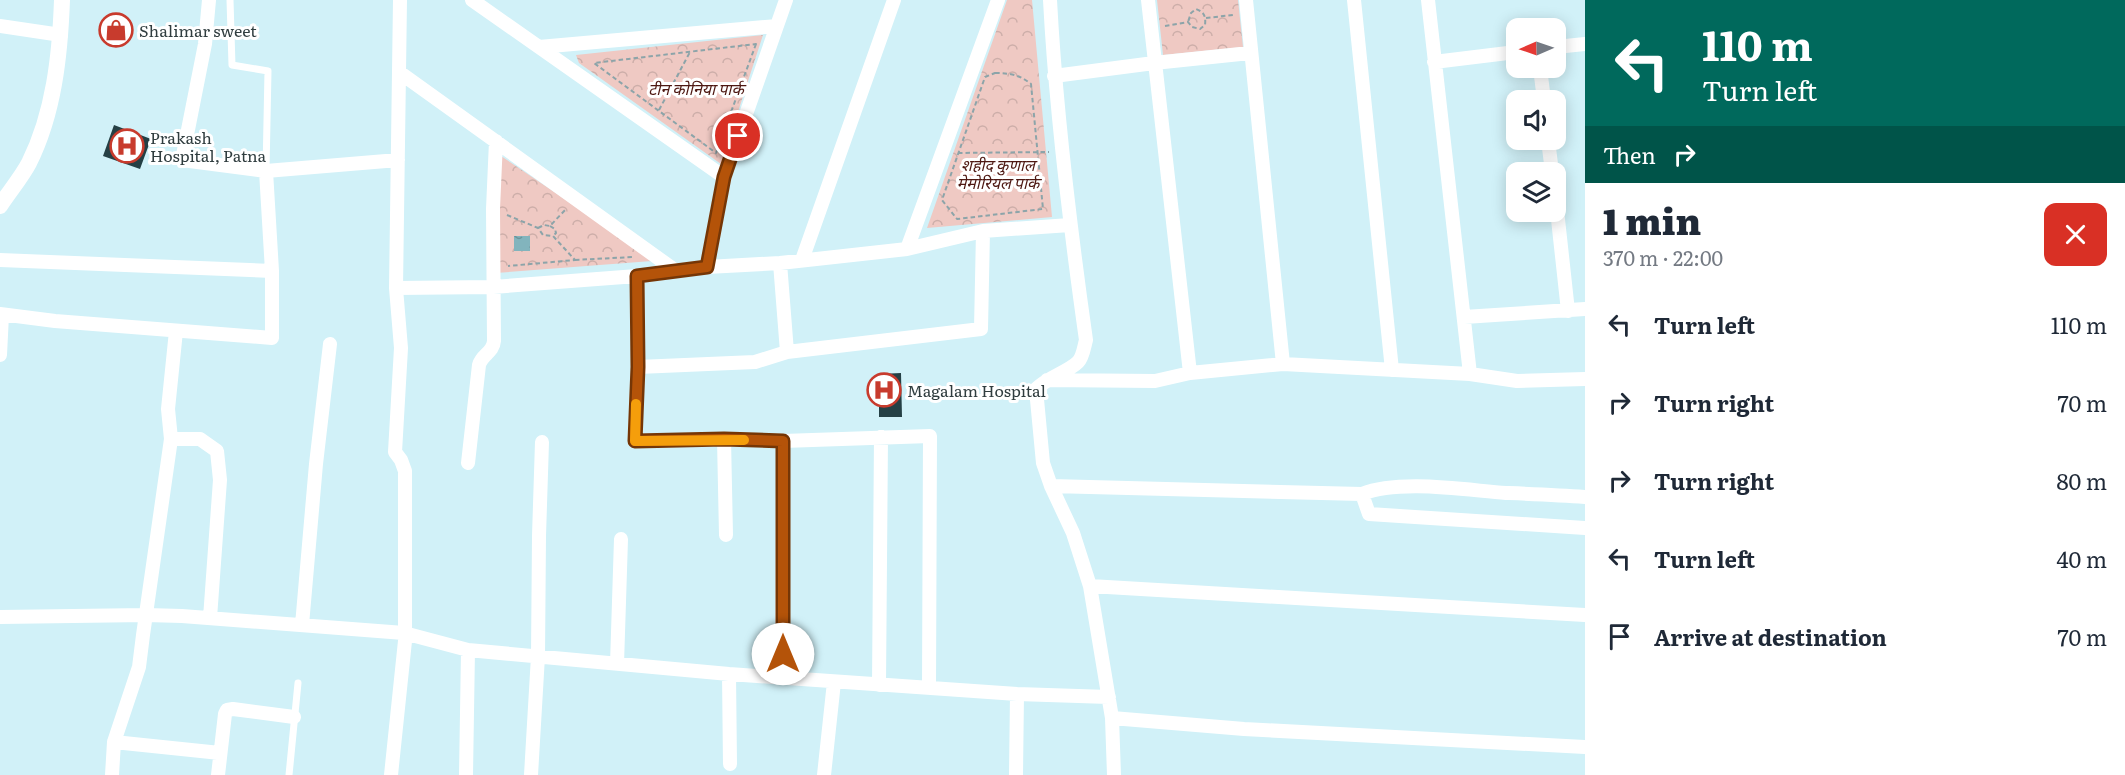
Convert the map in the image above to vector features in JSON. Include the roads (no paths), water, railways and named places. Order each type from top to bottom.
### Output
[{"type":"street","points":[[0,206],[28,164],[50,107],[61,35],[62,0]]},
{"type":"street","points":[[209,0],[205,44],[182,160],[266,171],[398,160]]},
{"type":"street","points":[[391,775],[404,633],[405,471],[395,452],[401,348],[396,288],[400,0]]},
{"type":"street","points":[[472,0],[724,177]]},
{"type":"street","points":[[707,267],[724,177],[786,0]]},
{"type":"street","points":[[802,260],[894,0]]},
{"type":"street","points":[[907,249],[998,0]]},
{"type":"street","points":[[1050,0],[1054,76],[1070,225],[1086,340],[1077,363],[1045,380],[1036,389],[1043,463],[1073,533],[1090,586],[1112,718],[1114,775]]},
{"type":"street","points":[[1148,0],[1190,373]]},
{"type":"street","points":[[1354,0],[1392,370]]},
{"type":"street","points":[[1428,0],[1470,374]]},
{"type":"street","points":[[1246,7],[1283,364]]},
{"type":"street","points":[[0,26],[61,35]]},
{"type":"street","points":[[539,47],[777,26]]},
{"type":"street","points":[[1566,46],[1585,44]]},
{"type":"street","points":[[1054,76],[1250,53]]},
{"type":"street","points":[[1434,62],[1506,53]]},
{"type":"street","points":[[399,72],[676,271]]},
{"type":"street","points":[[468,463],[479,365],[493,348],[493,209],[496,141]]},
{"type":"street","points":[[0,355],[1,315],[272,338],[273,271],[266,171]]},
{"type":"street","points":[[1558,222],[1568,310]]},
{"type":"street","points":[[396,288],[493,287],[637,276],[707,267],[780,263],[907,249],[983,231],[1070,225]]},
{"type":"street","points":[[638,367],[755,362],[787,352],[981,329],[983,231]]},
{"type":"street","points":[[0,260],[273,271]]},
{"type":"street","points":[[780,263],[787,352]]},
{"type":"street","points":[[637,276],[638,367],[635,441],[724,439],[783,441],[930,436],[929,688]]},
{"type":"street","points":[[1464,317],[1585,309]]},
{"type":"street","points":[[112,775],[114,742],[139,667],[171,439],[168,409],[176,331]]},
{"type":"street","points":[[302,626],[316,464],[330,344]]},
{"type":"street","points":[[1045,380],[1155,381],[1190,373],[1283,364],[1470,374],[1517,381],[1585,379]]},
{"type":"street","points":[[879,685],[881,437]]},
{"type":"street","points":[[171,439],[200,440],[217,451],[220,480],[210,618]]},
{"type":"street","points":[[724,439],[726,535]]},
{"type":"street","points":[[782,678],[783,441]]},
{"type":"street","points":[[531,775],[538,656],[542,442]]},
{"type":"street","points":[[1051,486],[1362,494],[1381,489],[1399,488],[1478,490],[1585,497]]},
{"type":"street","points":[[1362,494],[1369,514],[1585,528]]},
{"type":"street","points":[[617,664],[621,539]]},
{"type":"street","points":[[1090,586],[1585,615]]},
{"type":"street","points":[[0,617],[146,615],[210,618],[404,633],[468,650],[729,674],[1017,694],[1109,697]]},
{"type":"street","points":[[466,775],[468,650]]},
{"type":"street","points":[[729,674],[730,764]]},
{"type":"street","points":[[824,775],[834,682]]},
{"type":"street","points":[[1016,775],[1017,694]]},
{"type":"street","points":[[218,775],[227,710],[294,717]]},
{"type":"street","points":[[1112,718],[1244,729],[1585,747]]},
{"type":"street","points":[[114,742],[220,753]]},
{"type":"lane","points":[[230,0],[232,65],[268,71],[266,171]]},
{"type":"lane","points":[[289,775],[298,682]]},
{"type":"water","points":[[514,236],[530,236],[530,251],[514,251]]},
{"type":"place","name":"Shalimar sweet","points":[[116,30]]},
{"type":"place","name":"Prakash Hospital, Patna","points":[[127,146]]},
{"type":"place","name":"Magalam Hospital","points":[[884,390]]},
{"type":"park label","name":"टीन कोनिया पार्क","points":[[696,88]]},
{"type":"park label","name":"शहीद कुणाल मेमोरियल पार्क","points":[[998,173]]}]
